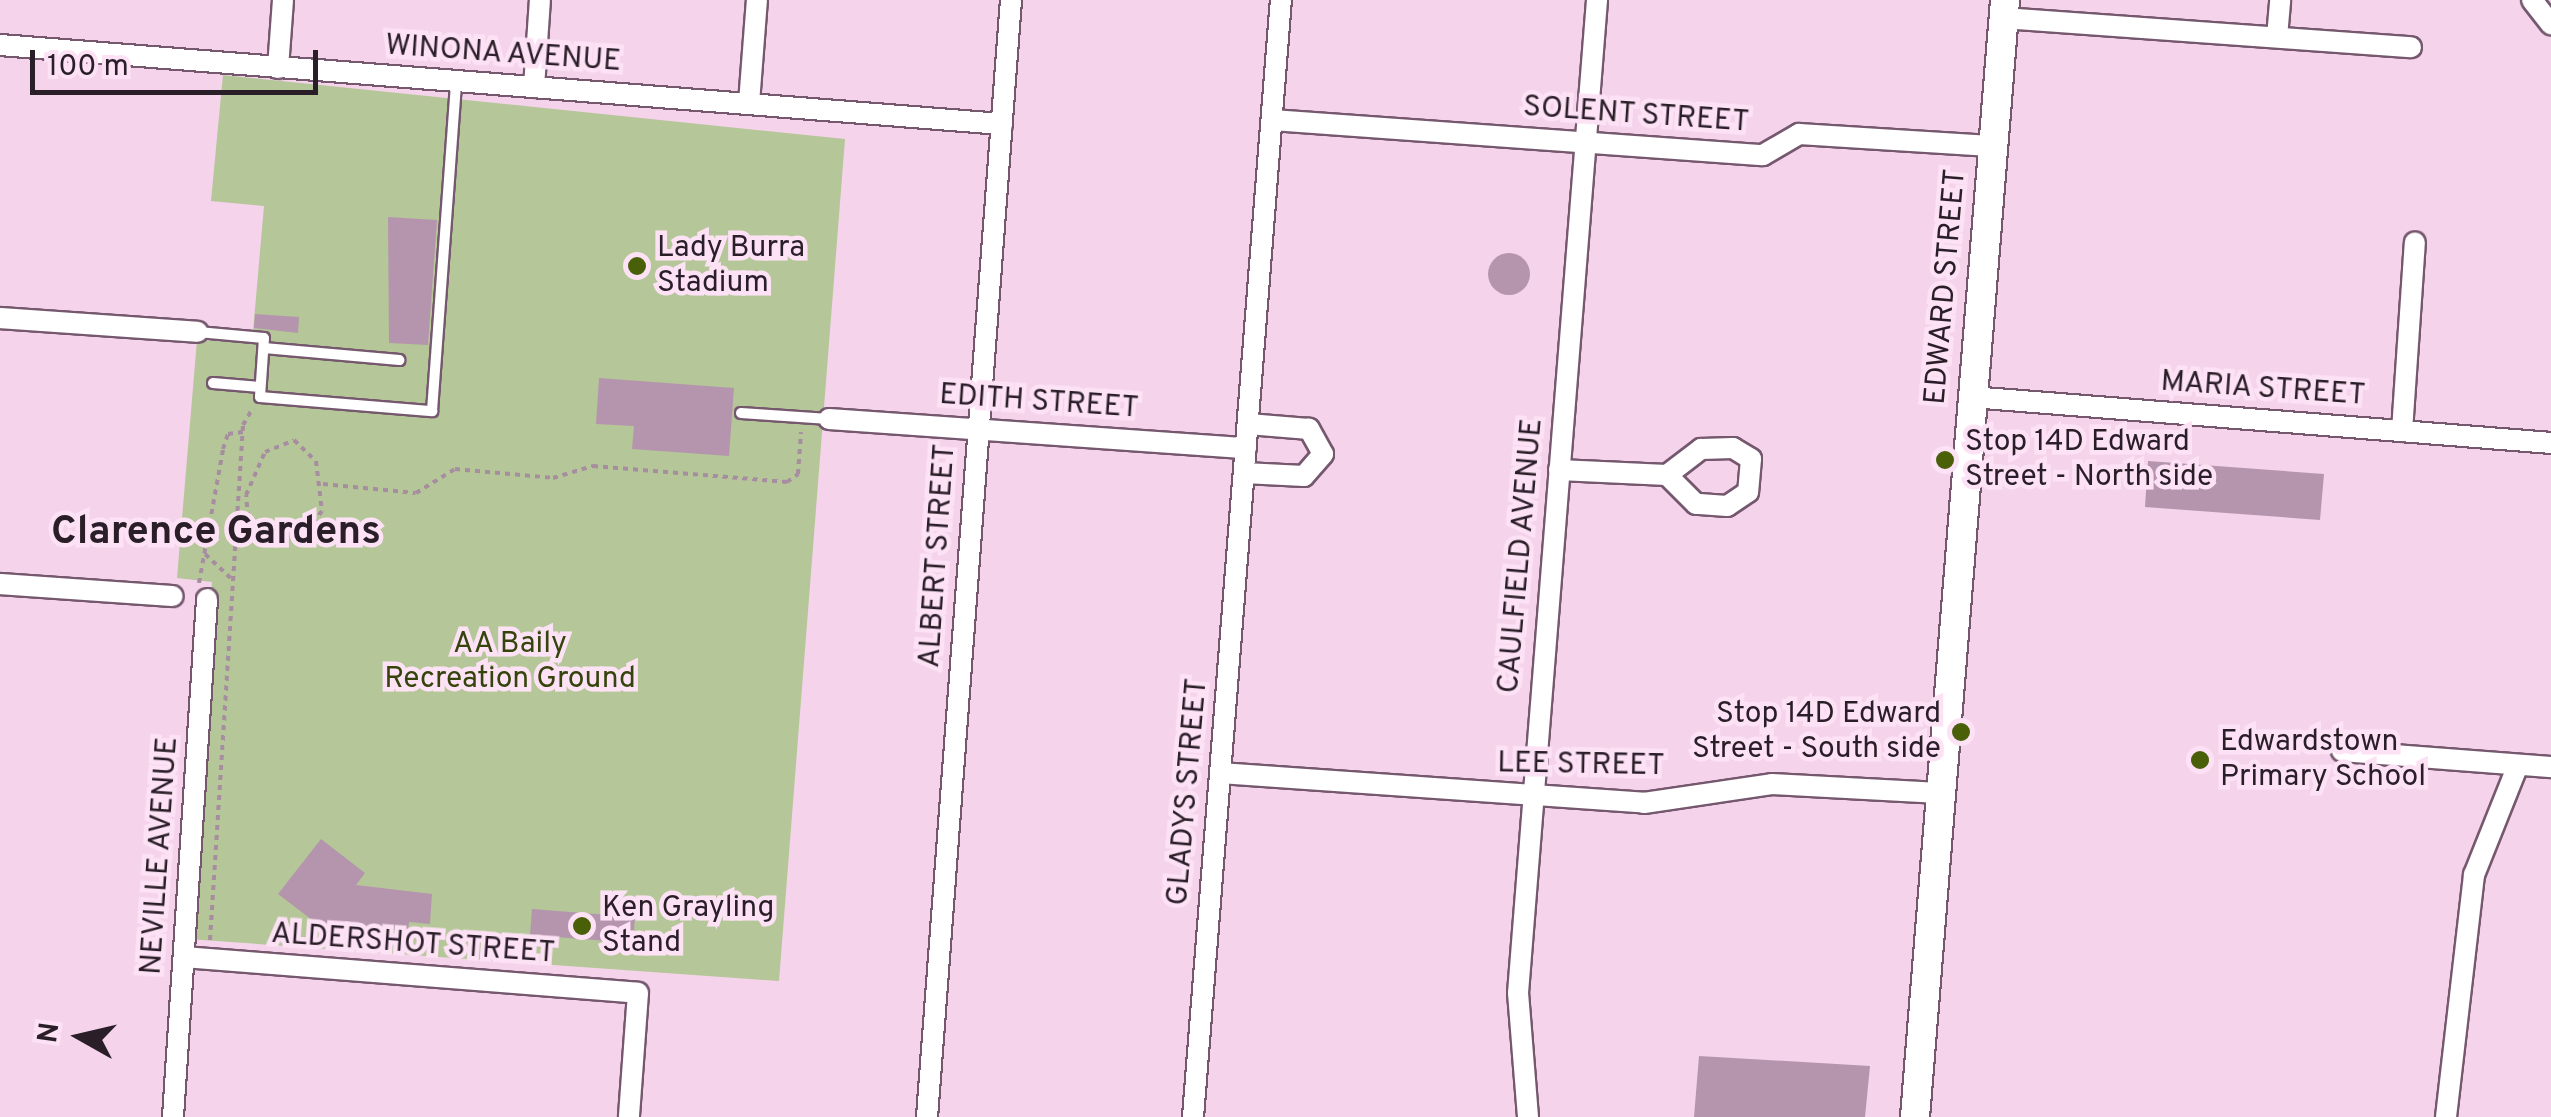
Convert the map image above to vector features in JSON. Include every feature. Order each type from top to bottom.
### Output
[{"type":"street","points":[[278,68],[283,0]]},
{"type":"street","points":[[534,87],[540,0]]},
{"type":"street","points":[[750,104],[758,0]]},
{"type":"street","name":"ALBERT STREET","points":[[927,1117],[1011,0]]},
{"type":"street","name":"GLADYS STREET","points":[[1193,1117],[1282,0]]},
{"type":"street","name":"CAULFIELD AVENUE","points":[[1528,1117],[1518,993],[1598,0]]},
{"type":"street","points":[[2277,36],[2280,0]]},
{"type":"street","points":[[2532,0],[2551,24]]},
{"type":"street","points":[[2004,9],[2411,46]]},
{"type":"street","name":"EDWARD STREET","points":[[1915,1117],[2004,9]]},
{"type":"street","name":"WINONA AVENUE","points":[[0,45],[1002,124]]},
{"type":"street","name":"SOLENT STREET","points":[[1272,120],[1763,155],[1799,134],[1991,146]]},
{"type":"street","points":[[2402,431],[2415,242]]},
{"type":"street","points":[[0,318],[198,332]]},
{"type":"street","name":"MARIA STREET","points":[[1971,397],[2551,443]]},
{"type":"street","name":"EDITH STREET","points":[[829,419],[1246,448]]},
{"type":"street","points":[[1244,472],[1304,476],[1323,454],[1309,429],[1248,424]]},
{"type":"street","points":[[1559,470],[1667,475]]},
{"type":"street","points":[[0,584],[173,596]]},
{"type":"street","name":"NEVILLE AVENUE","points":[[173,1117],[202,598]]},
{"type":"street","points":[[2342,751],[2551,767]]},
{"type":"street","points":[[2446,1117],[2474,875],[2518,765]]},
{"type":"street","name":"LEE STREET","points":[[1220,774],[1532,799],[1644,803],[1772,784],[1940,793]]},
{"type":"street","name":"ALDERSHOT STREET","points":[[184,958],[638,993],[629,1117]]},
{"type":"lane","points":[[213,383],[432,411],[456,81]]},
{"type":"lane","points":[[198,332],[264,338],[260,392]]},
{"type":"lane","points":[[264,348],[399,360]]},
{"type":"lane","points":[[741,413],[829,419]]},
{"type":"path","points":[[208,960],[243,432],[260,392]]},
{"type":"path","points":[[202,598],[205,554],[223,448],[228,434],[243,432]]},
{"type":"path","points":[[280,441],[307,446],[323,484],[322,511],[290,538],[259,531],[248,517],[252,472],[280,441]]},
{"type":"path","points":[[323,484],[416,493],[455,469],[552,478],[592,466],[787,482],[798,474],[800,448]]},
{"type":"path","points":[[237,518],[248,517]]},
{"type":"path","points":[[205,554],[233,580]]},
{"type":"green space","name":"AA Baily Recreation Ground","points":[[223,75],[845,139],[779,981],[188,939],[212,582],[177,578],[197,340],[252,343],[264,206],[211,201]]},
{"type":"building","points":[[388,217],[437,220],[428,345],[389,343]]},
{"type":"building","points":[[1509,253],[1524,259],[1530,274],[1524,289],[1509,295],[1494,289],[1488,274],[1494,259]]},
{"type":"building","points":[[255,314],[299,317],[298,333],[254,328]]},
{"type":"building","points":[[599,378],[734,388],[729,456],[632,449],[634,426],[596,424]]},
{"type":"building","points":[[2148,461],[2324,474],[2320,520],[2145,507]]},
{"type":"building","points":[[321,839],[365,873],[356,885],[432,894],[430,924],[409,922],[408,931],[316,923],[278,894]]},
{"type":"building","name":"Ken Grayling Stand","points":[[532,909],[635,917],[633,943],[530,935]]},
{"type":"building","points":[[1699,1056],[1870,1066],[1865,1117],[1694,1117]]},
{"type":"place","name":"Lady Burra Stadium","points":[[637,266]]},
{"type":"place","name":"Stop 14D Edward Street - North side","points":[[1945,460]]},
{"type":"place","name":"Stop 14D Edward Street - South side","points":[[1961,732]]},
{"type":"place","name":"Edwardstown Primary School","points":[[2200,760]]},
{"type":"place","name":"Ken Grayling Stand","points":[[582,926]]},
{"type":"district","name":"Clarence Gardens","points":[[216,533]]}]
